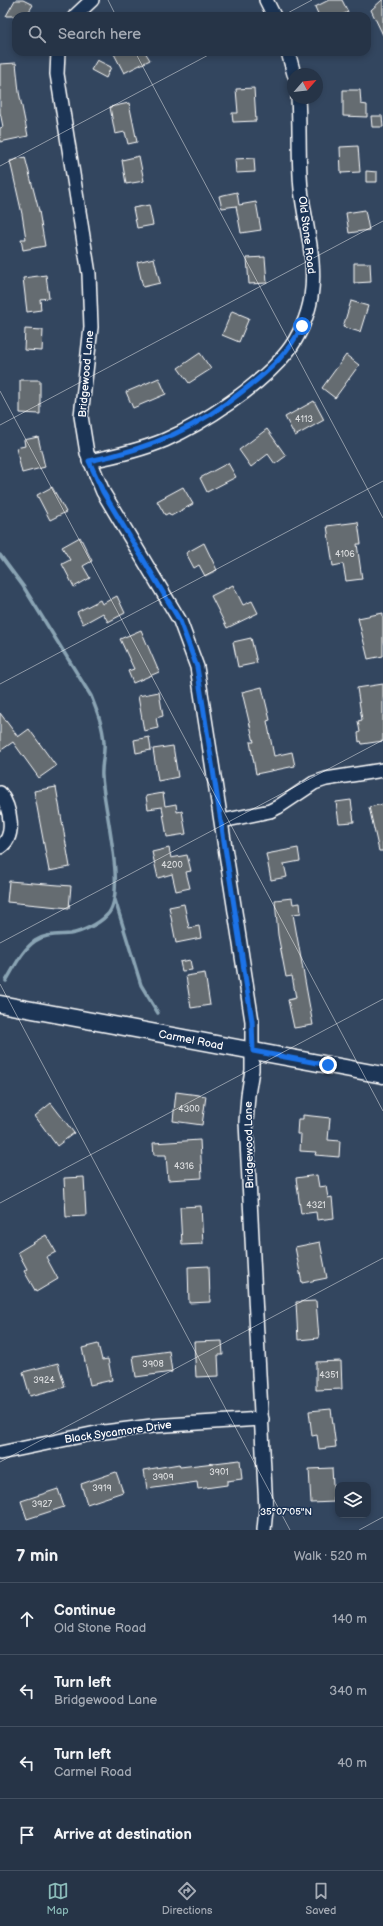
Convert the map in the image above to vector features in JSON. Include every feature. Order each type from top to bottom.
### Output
[{"type":"main road","name":"Carmel Road","points":[[0,1004],[383,1075]]},
{"type":"street","points":[[78,12],[92,0]]},
{"type":"street","points":[[266,0],[272,12]]},
{"type":"street","name":"Bridgewood Lane","points":[[58,56],[56,74],[89,274],[91,327],[81,416],[83,437],[89,461],[103,492],[177,615],[188,639],[197,667],[252,1021],[253,1051],[246,1122],[266,1509],[264,1530]]},
{"type":"street","points":[[289,56],[292,68]]},
{"type":"street","name":"Old Stone Road","points":[[89,461],[144,448],[186,430],[216,412],[273,368],[296,339],[307,312],[311,297],[313,276],[301,188],[298,104]]},
{"type":"street","points":[[222,821],[274,809],[294,798],[314,783],[326,779],[383,770]]},
{"type":"street","points":[[0,793],[5,800],[9,812],[11,832],[6,841],[0,847]]},
{"type":"street","name":"Black Sycamore Drive","points":[[0,1453],[96,1433],[145,1426],[262,1419]]},
{"type":"building","points":[[15,0],[23,0],[33,5],[29,12],[12,12],[12,16],[6,16]]},
{"type":"building","points":[[329,0],[342,0],[348,12],[317,12],[315,7]]},
{"type":"building","points":[[383,0],[383,35],[371,10]]},
{"type":"building","points":[[115,56],[148,56],[150,60],[124,73]]},
{"type":"building","points":[[97,60],[111,67],[106,78],[91,70]]},
{"type":"building","points":[[16,63],[19,92],[28,136],[0,142],[0,128],[3,127],[0,112],[0,64]]},
{"type":"building","points":[[254,88],[256,121],[233,122],[232,113],[238,113],[236,89]]},
{"type":"building","points":[[343,90],[360,90],[361,104],[367,105],[367,117],[343,116]]},
{"type":"building","points":[[129,103],[137,142],[128,144],[125,132],[115,134],[110,107]]},
{"type":"building","points":[[371,116],[382,116],[383,127],[372,127]]},
{"type":"building","points":[[358,146],[360,172],[341,173],[340,147]]},
{"type":"building","points":[[139,156],[144,181],[126,184],[122,160]]},
{"type":"building","points":[[25,157],[39,211],[45,246],[23,250],[21,239],[26,239],[10,161]]},
{"type":"building","points":[[254,158],[255,172],[236,173],[235,159]]},
{"type":"building","points":[[366,171],[377,172],[377,182],[366,182]]},
{"type":"building","points":[[237,192],[239,205],[256,202],[261,230],[241,233],[236,206],[222,208],[219,196]]},
{"type":"building","points":[[149,205],[153,225],[137,228],[133,208]]},
{"type":"building","points":[[365,210],[369,230],[349,233],[346,213]]},
{"type":"building","points":[[265,257],[267,283],[249,284],[247,258]]},
{"type":"building","points":[[154,258],[160,283],[143,287],[137,262]]},
{"type":"building","points":[[354,263],[370,263],[371,282],[354,283]]},
{"type":"building","points":[[46,275],[49,298],[40,299],[41,310],[27,312],[23,278]]},
{"type":"building","points":[[351,301],[368,306],[360,332],[343,327]]},
{"type":"building","points":[[232,311],[249,318],[239,342],[222,335]]},
{"type":"building","points":[[25,329],[43,330],[42,351],[24,350]]},
{"type":"building","points":[[200,353],[211,369],[189,383],[178,368]]},
{"type":"building","points":[[346,355],[359,365],[335,398],[322,388]]},
{"type":"building","points":[[159,378],[166,394],[133,408],[126,392]]},
{"type":"building","points":[[20,380],[40,380],[40,414],[20,413]]},
{"type":"building","points":[[314,401],[324,420],[295,436],[285,417]]},
{"type":"building","points":[[267,429],[286,456],[275,464],[268,454],[251,467],[239,450]]},
{"type":"building","points":[[38,437],[45,467],[22,473],[16,448],[25,446],[24,440]]},
{"type":"building","points":[[228,463],[236,477],[207,492],[200,478]]},
{"type":"building","points":[[52,487],[66,512],[50,520],[37,495]]},
{"type":"building","points":[[183,487],[193,504],[171,516],[169,513],[165,515],[157,501]]},
{"type":"building","points":[[358,522],[361,544],[357,544],[362,579],[346,581],[343,564],[333,566],[327,526]]},
{"type":"building","points":[[80,537],[92,561],[83,566],[90,578],[74,587],[62,564],[70,560],[62,547]]},
{"type":"building","points":[[204,543],[217,570],[205,576],[199,565],[194,568],[186,553]]},
{"type":"building","points":[[233,585],[243,605],[252,601],[258,613],[227,628],[211,596]]},
{"type":"building","points":[[117,596],[125,613],[108,622],[103,613],[83,624],[77,612],[100,600],[102,604]]},
{"type":"building","points":[[383,613],[383,656],[368,659],[358,618]]},
{"type":"building","points":[[141,630],[159,672],[133,683],[128,671],[134,669],[120,639]]},
{"type":"building","points":[[251,638],[257,663],[238,667],[233,642]]},
{"type":"building","points":[[383,684],[383,741],[362,744],[361,741],[359,742],[358,733],[360,732],[358,721],[362,720],[357,688]]},
{"type":"building","points":[[262,687],[270,720],[267,721],[274,756],[292,752],[295,766],[256,774],[250,742],[254,742],[242,692]]},
{"type":"building","points":[[159,692],[163,716],[156,718],[158,728],[144,731],[138,696]]},
{"type":"building","points":[[0,713],[18,737],[29,729],[56,766],[39,778],[13,742],[0,751]]},
{"type":"building","points":[[149,737],[151,750],[136,753],[134,740]]},
{"type":"building","points":[[173,746],[178,777],[158,781],[153,749]]},
{"type":"building","points":[[56,787],[70,867],[49,871],[34,791]]},
{"type":"building","points":[[163,793],[165,806],[176,804],[177,812],[182,811],[186,834],[167,837],[162,807],[148,809],[146,796]]},
{"type":"building","points":[[351,800],[354,822],[339,823],[336,802]]},
{"type":"building","points":[[383,804],[383,851],[379,851],[369,807]]},
{"type":"building","points":[[169,848],[171,858],[187,855],[191,871],[186,872],[190,888],[176,891],[172,874],[158,878],[152,852]]},
{"type":"building","points":[[298,848],[300,861],[284,864],[287,877],[271,880],[266,854]]},
{"type":"building","points":[[9,881],[71,886],[69,908],[7,902]]},
{"type":"building","points":[[292,898],[293,904],[300,903],[301,913],[293,914],[313,1025],[294,1028],[288,1000],[296,998],[292,976],[286,977],[278,935],[275,900]]},
{"type":"building","points":[[184,904],[189,928],[199,926],[201,938],[176,943],[169,907]]},
{"type":"building","points":[[190,960],[192,970],[182,971],[180,962]]},
{"type":"building","points":[[205,973],[210,1005],[191,1008],[186,976]]},
{"type":"building","points":[[176,1092],[206,1096],[202,1125],[173,1121]]},
{"type":"building","points":[[51,1103],[74,1133],[57,1146],[35,1116]]},
{"type":"building","points":[[303,1115],[330,1118],[328,1140],[340,1141],[339,1157],[315,1155],[316,1152],[300,1151],[301,1134],[297,1134],[298,1119],[303,1119]]},
{"type":"building","points":[[200,1140],[202,1178],[168,1180],[166,1155],[154,1155],[153,1143]]},
{"type":"building","points":[[317,1175],[319,1187],[326,1186],[328,1198],[332,1197],[334,1218],[317,1220],[316,1212],[301,1214],[296,1178]]},
{"type":"building","points":[[84,1177],[86,1216],[66,1217],[64,1178]]},
{"type":"building","points":[[201,1206],[203,1244],[182,1245],[180,1207]]},
{"type":"building","points":[[46,1235],[56,1252],[46,1257],[58,1279],[36,1292],[24,1271],[27,1269],[18,1252]]},
{"type":"building","points":[[320,1242],[327,1278],[302,1283],[295,1247]]},
{"type":"building","points":[[209,1266],[210,1302],[189,1303],[188,1267]]},
{"type":"building","points":[[316,1301],[319,1338],[298,1340],[296,1302]]},
{"type":"building","points":[[222,1341],[223,1355],[218,1355],[219,1376],[196,1377],[194,1342]]},
{"type":"building","points":[[98,1344],[102,1360],[108,1359],[112,1380],[90,1385],[82,1348]]},
{"type":"building","points":[[169,1351],[172,1372],[136,1377],[133,1356]]},
{"type":"building","points":[[341,1361],[342,1389],[316,1390],[316,1362]]},
{"type":"building","points":[[58,1363],[65,1387],[30,1396],[23,1372]]},
{"type":"building","points":[[331,1409],[336,1447],[319,1449],[317,1435],[312,1436],[309,1411]]},
{"type":"building","points":[[240,1460],[242,1479],[227,1481],[227,1485],[198,1489],[197,1482],[147,1489],[144,1470],[179,1464],[180,1467]]},
{"type":"building","points":[[332,1468],[334,1502],[311,1503],[309,1469]]},
{"type":"building","points":[[116,1472],[123,1492],[87,1504],[81,1484]]},
{"type":"building","points":[[58,1489],[64,1507],[27,1519],[21,1501]]},
{"type":"waterway","points":[[0,555],[23,586],[91,696],[101,725],[103,737],[103,789],[115,870],[113,904],[107,915],[90,927],[80,931],[70,934],[47,936],[35,941],[22,954],[6,981]]},
{"type":"waterway","points":[[115,900],[141,985],[158,1013]]},
{"type":"route","points":[[302,326],[296,339],[273,368],[216,412],[186,430],[165,440],[144,448],[89,461],[103,492],[180,621],[188,639],[197,667],[204,704],[252,1021],[253,1051],[328,1065]]}]
